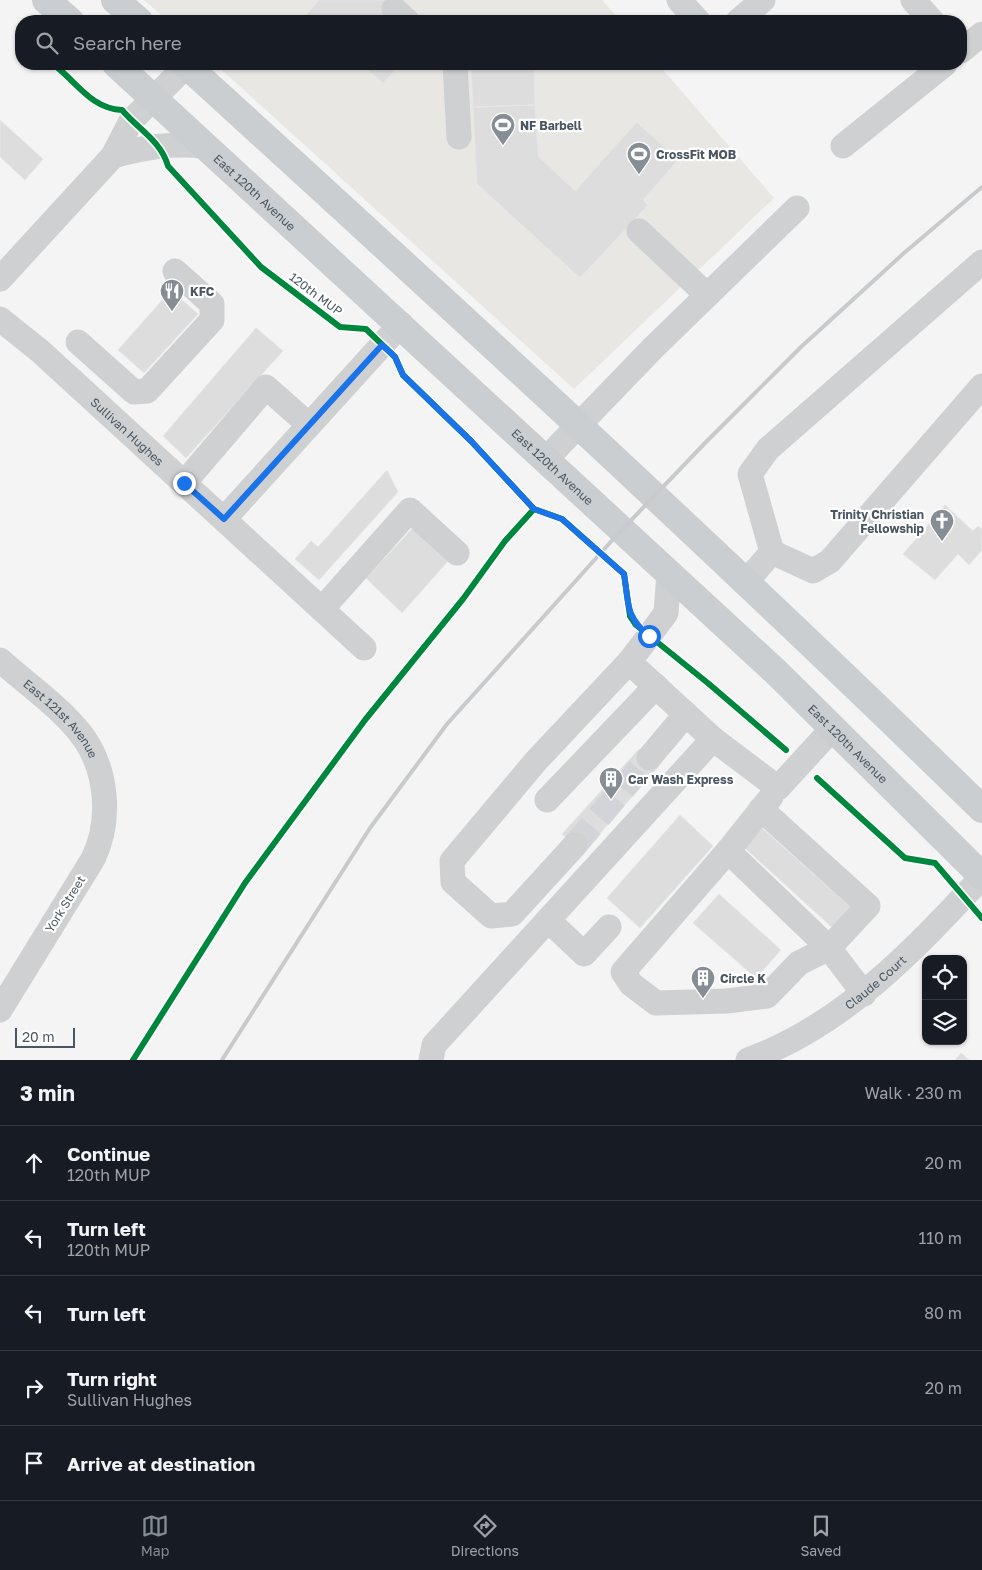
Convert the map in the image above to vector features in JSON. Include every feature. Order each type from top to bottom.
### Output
[{"type":"main road","points":[[46,0],[63,15]]},
{"type":"main road","points":[[115,0],[132,15]]},
{"type":"main road","name":"East 120th Avenue","points":[[123,70],[401,324],[669,573],[833,728],[982,876]]},
{"type":"main road","points":[[192,70],[745,583],[982,809]]},
{"type":"street","points":[[678,0],[692,15]]},
{"type":"street","points":[[745,15],[763,0]]},
{"type":"street","points":[[913,0],[927,15]]},
{"type":"street","points":[[967,46],[982,34]]},
{"type":"street","points":[[0,279],[113,156],[131,122],[181,70]]},
{"type":"street","points":[[455,70],[459,137]]},
{"type":"street","points":[[843,146],[938,70]]},
{"type":"street","points":[[113,156],[158,145],[204,146]]},
{"type":"street","points":[[546,459],[797,208]]},
{"type":"street","points":[[639,231],[708,295]]},
{"type":"street","points":[[982,262],[768,449],[750,474],[772,552],[813,571],[830,561],[982,386]]},
{"type":"street","points":[[78,342],[134,392],[147,391],[212,320],[212,304],[175,271]]},
{"type":"street","name":"Sullivan Hughes","points":[[0,319],[40,351],[364,648]]},
{"type":"street","points":[[224,519],[401,324]]},
{"type":"street","points":[[184,483],[266,387],[309,426]]},
{"type":"street","points":[[322,610],[410,510],[457,552]]},
{"type":"street","points":[[745,583],[772,552]]},
{"type":"street","points":[[575,845],[512,914],[491,916],[453,882],[452,861],[536,761],[629,662],[666,613],[669,573]]},
{"type":"street","name":"East 121st Avenue","points":[[0,660],[56,709],[84,739],[98,768],[104,790]]},
{"type":"street","points":[[629,662],[713,739],[778,788]]},
{"type":"street","points":[[536,761],[547,800],[656,686]]},
{"type":"street","points":[[649,758],[686,714]]},
{"type":"street","points":[[761,809],[868,906],[829,948],[799,963],[767,996],[727,1001],[656,1003],[631,984],[623,972],[728,851],[761,809],[778,788],[833,728]]},
{"type":"street","points":[[431,1060],[434,1045],[713,739]]},
{"type":"street","name":"York Street","points":[[0,1010],[93,859],[103,834],[104,790]]},
{"type":"street","points":[[728,851],[829,948],[864,994]]},
{"type":"street","name":"Claude Court","points":[[748,1060],[822,1022],[864,994],[911,951],[982,876]]},
{"type":"street","points":[[548,920],[584,954],[609,927]]},
{"type":"shaded area","points":[[144,0],[602,0],[616,15],[161,15]]},
{"type":"shaded area","points":[[222,70],[663,70],[774,198],[574,389]]},
{"type":"building","points":[[319,0],[396,0],[382,15],[307,14]]},
{"type":"building","points":[[368,70],[395,70],[383,83]]},
{"type":"building","points":[[471,70],[534,70],[535,105],[473,107]]},
{"type":"building","points":[[535,105],[538,156],[575,191],[637,122],[678,160],[643,200],[648,205],[580,278],[477,184],[473,107]]},
{"type":"building","points":[[0,120],[43,159],[25,180],[0,157]]},
{"type":"building","points":[[171,290],[198,314],[144,373],[118,350]]},
{"type":"building","points":[[256,328],[283,351],[186,458],[163,436]]},
{"type":"building","points":[[387,470],[398,492],[319,580],[295,559],[311,541],[318,547]]},
{"type":"building","points":[[945,505],[973,531],[978,526],[982,529],[982,550],[969,565],[958,554],[935,580],[903,554]]},
{"type":"building","points":[[413,528],[448,561],[402,613],[366,578]]},
{"type":"building","name":"Car Wash Express","points":[[639,749],[658,767],[583,853],[562,834]]},
{"type":"building","points":[[680,815],[713,846],[640,928],[607,898]]},
{"type":"building","points":[[762,828],[855,911],[837,932],[745,848]]},
{"type":"building","name":"Circle K","points":[[719,894],[781,950],[756,978],[693,923]]},
{"type":"building","points":[[961,1053],[969,1060],[955,1060]]},
{"type":"tunnel","points":[[575,845],[649,758]]},
{"type":"railway","points":[[222,1060],[370,828],[447,724],[616,536],[706,442],[801,347],[904,253],[982,187]]},
{"type":"cycle path","name":"120th MUP","points":[[60,70],[84,93],[101,105],[122,110],[155,142],[165,157],[168,166],[261,267],[340,327],[366,329],[395,357],[403,375],[471,441],[534,509],[562,519],[624,574],[630,616],[636,625],[786,750]]},
{"type":"cycle path","points":[[133,1060],[245,883],[365,720],[463,599],[505,541],[534,509]]},
{"type":"cycle path","points":[[817,778],[905,858],[935,863],[982,918]]},
{"type":"place","name":"NF Barbell","points":[[503,146]]},
{"type":"place","name":"CrossFit MOB","points":[[639,175]]},
{"type":"place","name":"KFC","points":[[172,312]]},
{"type":"place","name":"Trinity Christian Fellowship","points":[[942,542]]},
{"type":"place","name":"Car Wash Express","points":[[611,800]]},
{"type":"place","name":"Circle K","points":[[703,999]]},
{"type":"route","points":[[184,483],[224,519],[382,345],[395,357],[403,375],[471,441],[534,509],[562,519],[624,574],[630,616],[636,625],[649,636]]}]
